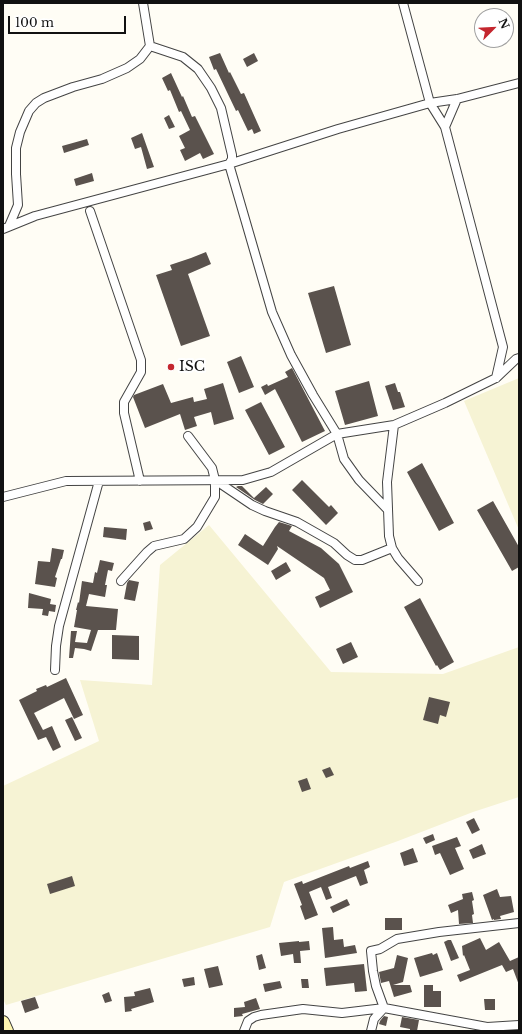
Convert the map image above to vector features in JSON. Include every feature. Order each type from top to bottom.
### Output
[{"type":"main road","points":[[3,1022],[7,1031]]},
{"type":"street","points":[[6,227],[18,205],[16,148],[20,132],[29,111],[36,103],[44,98],[73,87],[102,79],[127,68],[140,59],[150,46],[143,3]]},
{"type":"street","points":[[403,3],[430,103],[445,127],[504,347],[496,378]]},
{"type":"street","points":[[150,46],[182,57],[198,69],[211,88],[221,108],[232,155],[232,159],[229,164],[272,312],[291,355],[313,396],[337,434],[344,459],[359,480],[387,509]]},
{"type":"street","points":[[6,227],[35,216],[229,164],[338,129],[430,103],[457,99],[519,83]]},
{"type":"street","points":[[445,127],[457,99]]},
{"type":"street","points":[[90,211],[100,199]]},
{"type":"street","points":[[71,206],[90,211]]},
{"type":"street","points":[[90,211],[141,360],[141,372],[124,402],[124,413],[140,481]]},
{"type":"street","points":[[3,497],[66,481],[243,480],[271,472],[337,434],[394,425],[445,403],[496,378],[517,359],[504,347]]},
{"type":"street","points":[[394,425],[387,482],[389,536],[392,548],[398,558],[418,581]]},
{"type":"street","points":[[121,581],[154,546],[184,539],[197,527],[215,497],[215,480],[212,468],[188,436]]},
{"type":"street","points":[[215,480],[252,505],[297,522],[334,543],[347,555],[356,560],[362,560],[392,548]]},
{"type":"street","points":[[55,670],[59,626],[99,481]]},
{"type":"street","points":[[384,1008],[376,986],[371,951],[380,949],[397,939],[439,932],[519,923]]},
{"type":"street","points":[[371,1031],[374,1019],[384,1008]]},
{"type":"street","points":[[244,1031],[248,1021],[261,1014],[303,1009],[342,1013],[384,1008],[486,1027],[519,1025]]},
{"type":"shaded area","points":[[519,378],[519,530],[464,401]]},
{"type":"shaded area","points":[[209,525],[331,672],[443,674],[519,647],[519,797],[473,812],[284,882],[270,927],[6,1005],[3,999],[3,786],[99,741],[80,680],[152,685],[160,565]]},
{"type":"building","points":[[220,53],[241,94],[244,93],[261,131],[254,134],[252,129],[248,131],[238,110],[236,111],[216,69],[214,70],[209,57]]},
{"type":"building","points":[[254,53],[258,61],[247,67],[243,59]]},
{"type":"building","points":[[171,73],[192,117],[195,116],[214,154],[203,159],[200,153],[185,161],[180,150],[185,148],[179,136],[190,130],[181,111],[179,112],[170,90],[168,91],[162,78]]},
{"type":"building","points":[[169,115],[175,127],[169,129],[164,118]]},
{"type":"building","points":[[142,133],[154,167],[147,169],[141,147],[135,149],[131,138]]},
{"type":"building","points":[[87,139],[89,145],[64,153],[62,146]]},
{"type":"building","points":[[92,173],[94,181],[76,186],[74,179]]},
{"type":"building","points":[[206,252],[211,264],[188,274],[210,336],[181,346],[156,275],[172,270],[170,265]]},
{"type":"building","points":[[334,286],[351,345],[326,353],[308,293]]},
{"type":"building","points":[[241,356],[254,387],[239,393],[227,362]]},
{"type":"building","points":[[292,368],[325,431],[302,442],[275,389],[265,395],[261,387],[267,384],[268,386],[288,377],[285,372]]},
{"type":"building","points":[[369,381],[378,416],[345,425],[335,391]]},
{"type":"building","points":[[223,383],[234,419],[214,425],[211,412],[194,417],[197,426],[185,430],[180,414],[145,428],[133,397],[134,395],[163,384],[171,403],[193,397],[194,402],[207,399],[204,389]]},
{"type":"building","points":[[395,383],[405,407],[393,410],[385,386]]},
{"type":"building","points":[[261,402],[285,447],[269,455],[245,410]]},
{"type":"building","points":[[422,463],[454,523],[439,531],[407,472]]},
{"type":"building","points":[[302,480],[329,507],[331,505],[338,513],[326,525],[292,490]]},
{"type":"building","points":[[242,486],[254,498],[266,487],[273,494],[263,504],[236,487]]},
{"type":"building","points":[[493,501],[519,547],[519,567],[512,571],[477,510]]},
{"type":"building","points":[[150,521],[153,529],[145,531],[143,523]]},
{"type":"building","points":[[279,522],[292,526],[289,531],[321,548],[339,564],[353,592],[320,608],[315,597],[330,590],[324,578],[277,546],[278,549],[268,565],[238,545],[245,534],[263,546]]},
{"type":"building","points":[[104,527],[127,529],[126,540],[103,537]]},
{"type":"building","points":[[52,548],[64,550],[55,577],[57,578],[55,587],[35,584],[38,561],[50,562]]},
{"type":"building","points":[[100,560],[114,563],[112,571],[108,570],[105,585],[107,585],[105,597],[89,594],[86,606],[118,609],[116,630],[98,630],[91,651],[75,648],[73,658],[69,658],[71,631],[77,631],[75,642],[87,643],[91,630],[74,627],[76,610],[78,602],[79,603],[82,581],[93,583],[95,572],[97,573]]},
{"type":"building","points":[[286,562],[291,571],[276,580],[271,571]]},
{"type":"building","points":[[129,580],[139,582],[135,601],[124,599]]},
{"type":"building","points":[[29,593],[51,599],[50,604],[56,605],[55,612],[49,611],[48,616],[42,615],[43,609],[28,608]]},
{"type":"building","points":[[420,598],[454,662],[440,670],[437,665],[436,666],[404,607]]},
{"type":"building","points":[[112,635],[139,636],[139,660],[112,659]]},
{"type":"building","points":[[351,642],[358,657],[343,664],[336,649]]},
{"type":"building","points":[[66,678],[83,715],[74,719],[64,698],[34,713],[43,730],[52,726],[61,747],[53,751],[46,737],[38,740],[19,700],[37,691],[36,689],[46,685],[47,687]]},
{"type":"building","points":[[429,697],[450,702],[446,717],[440,715],[438,724],[423,720]]},
{"type":"building","points":[[72,717],[82,738],[75,741],[65,720]]},
{"type":"building","points":[[330,767],[334,775],[326,778],[322,770]]},
{"type":"building","points":[[307,778],[311,789],[302,792],[298,781]]},
{"type":"building","points":[[474,818],[480,830],[472,834],[466,822]]},
{"type":"building","points":[[433,834],[435,840],[426,844],[423,838]]},
{"type":"building","points":[[457,837],[461,846],[455,848],[464,869],[450,875],[440,853],[435,855],[432,846]]},
{"type":"building","points":[[482,844],[486,854],[473,859],[469,850]]},
{"type":"building","points":[[413,848],[418,862],[404,866],[400,853]]},
{"type":"building","points":[[368,861],[370,867],[364,870],[368,883],[360,886],[356,876],[328,887],[332,898],[326,900],[321,887],[309,892],[318,915],[305,920],[300,906],[302,905],[294,884],[302,881],[303,884],[349,866],[350,868]]},
{"type":"building","points":[[72,876],[75,886],[50,894],[47,884]]},
{"type":"building","points":[[497,889],[500,897],[511,896],[514,912],[500,916],[501,919],[492,920],[483,895]]},
{"type":"building","points":[[472,892],[474,900],[472,901],[474,914],[472,915],[473,923],[459,924],[458,910],[451,913],[448,905],[463,899],[462,894]]},
{"type":"building","points":[[347,899],[350,905],[333,913],[330,907]]},
{"type":"building","points":[[385,918],[402,918],[402,930],[385,930]]},
{"type":"building","points":[[333,927],[334,940],[343,939],[344,947],[355,945],[357,953],[325,958],[322,928]]},
{"type":"building","points":[[480,938],[486,950],[499,942],[510,961],[519,957],[519,985],[513,969],[506,972],[502,965],[460,982],[457,975],[470,970],[464,955],[463,956],[462,946]]},
{"type":"building","points":[[451,940],[459,958],[451,961],[444,942]]},
{"type":"building","points":[[309,941],[310,950],[300,951],[301,963],[294,963],[293,954],[281,956],[279,943]]},
{"type":"building","points":[[432,953],[433,955],[437,953],[443,970],[420,977],[414,958]]},
{"type":"building","points":[[262,954],[266,968],[259,970],[256,956]]},
{"type":"building","points":[[397,955],[408,958],[403,982],[393,985],[410,985],[412,992],[394,997],[389,981],[381,983],[379,972],[394,968]]},
{"type":"building","points":[[364,964],[367,991],[355,992],[354,983],[326,986],[324,968]]},
{"type":"building","points":[[218,966],[223,985],[209,988],[204,969]]},
{"type":"building","points":[[194,977],[195,985],[184,987],[182,979]]},
{"type":"building","points":[[301,979],[308,979],[309,988],[302,988]]},
{"type":"building","points":[[280,981],[282,988],[265,992],[263,984]]},
{"type":"building","points":[[424,985],[433,985],[433,991],[441,991],[441,1007],[424,1007]]},
{"type":"building","points":[[150,988],[154,1002],[131,1009],[132,1011],[125,1012],[124,997],[135,996],[134,992]]},
{"type":"building","points":[[109,992],[112,1001],[105,1003],[102,995]]},
{"type":"building","points":[[35,997],[39,1008],[25,1013],[21,1001]]},
{"type":"building","points":[[256,998],[260,1009],[242,1014],[243,1016],[234,1017],[234,1008],[245,1007],[244,1002]]},
{"type":"building","points":[[484,999],[495,999],[495,1010],[485,1010]]},
{"type":"building","points":[[384,1016],[388,1017],[386,1026],[379,1024]]},
{"type":"building","points":[[402,1017],[419,1020],[417,1031],[410,1031],[410,1029],[400,1027]]},
{"type":"place","name":"ISC","points":[[171,367]]}]
